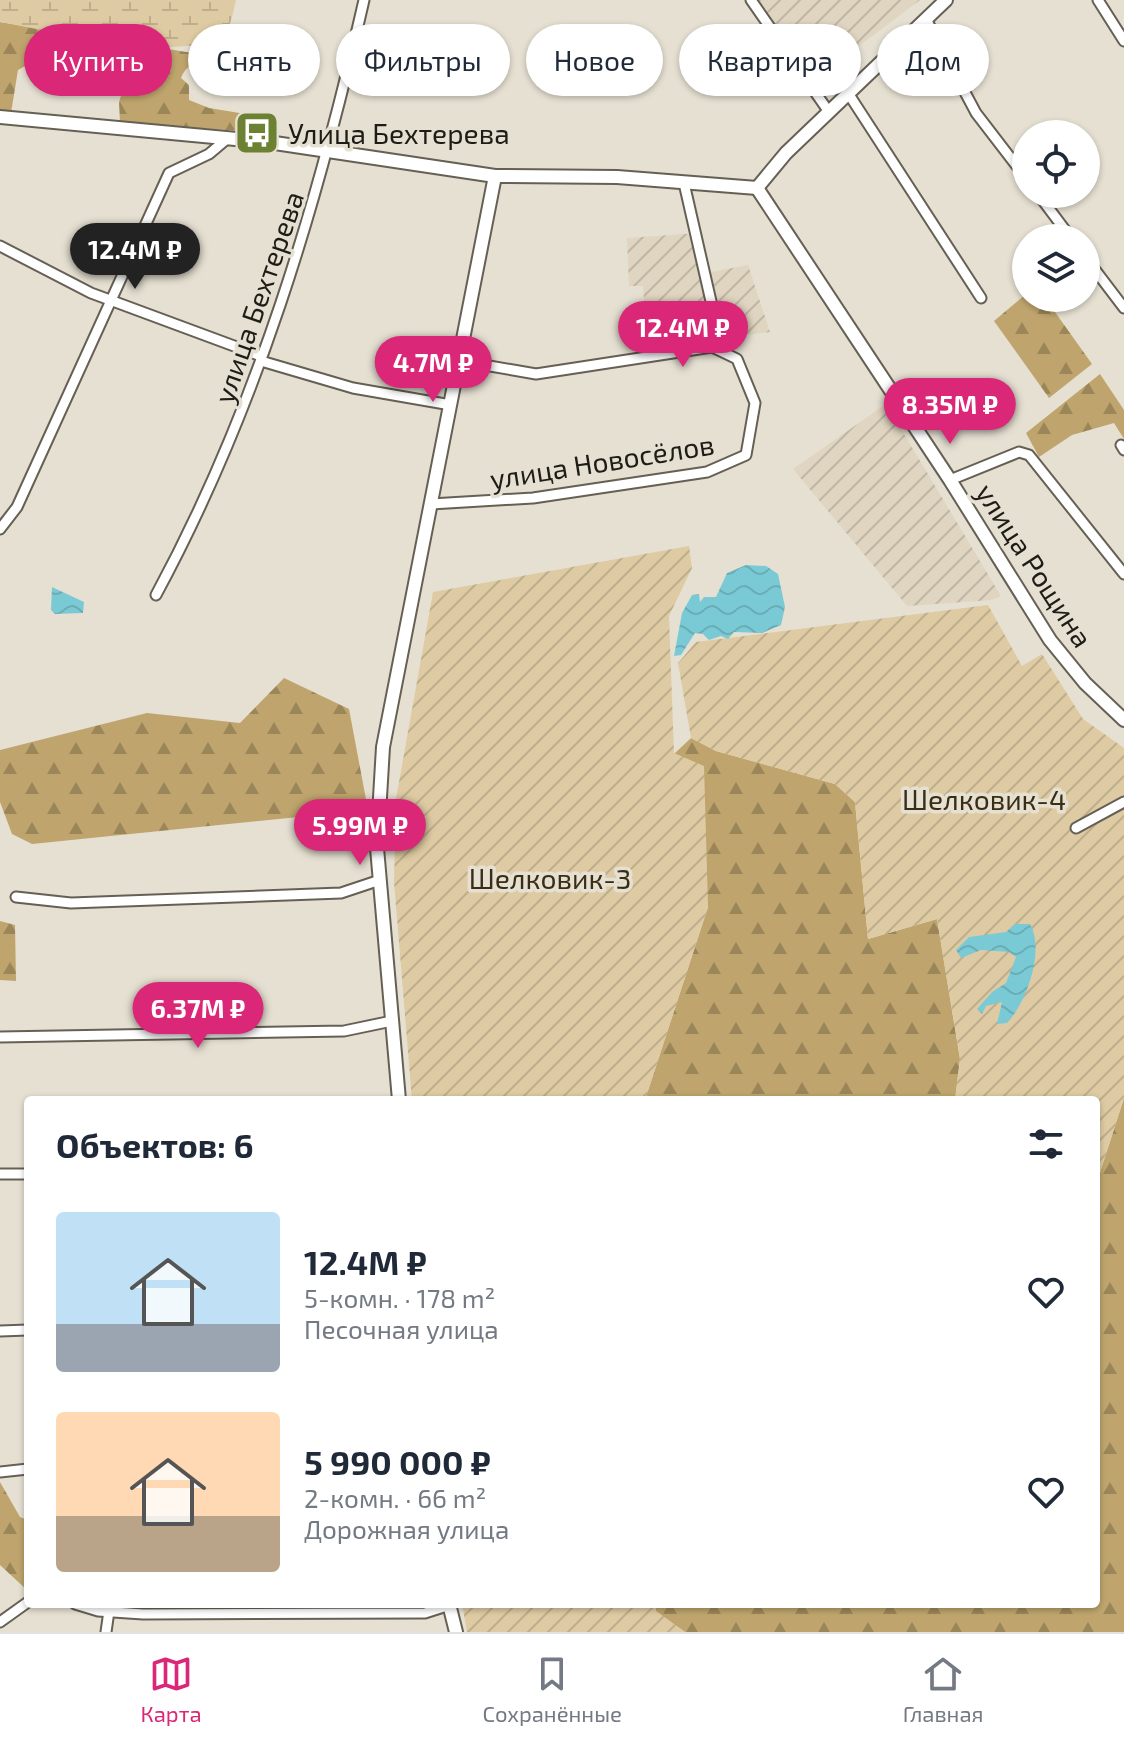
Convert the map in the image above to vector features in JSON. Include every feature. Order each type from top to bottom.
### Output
[{"type":"street","name":"улица Бехтерева","points":[[156,595],[251,393],[329,152],[364,0]]},
{"type":"street","points":[[751,0],[829,112]]},
{"type":"street","points":[[861,81],[946,0]]},
{"type":"street","points":[[1098,0],[1124,41]]},
{"type":"street","points":[[926,19],[976,113],[1012,160]]},
{"type":"street","points":[[0,117],[228,138],[495,176],[617,177],[757,188],[786,153],[845,96]]},
{"type":"street","points":[[850,96],[981,298]]},
{"type":"street","points":[[0,529],[17,507],[169,173],[209,154],[228,138]]},
{"type":"street","points":[[399,1096],[380,880],[377,804],[383,747],[403,638],[461,361],[495,176]]},
{"type":"street","points":[[461,361],[536,374],[712,347],[718,332],[684,183]]},
{"type":"street","name":"улица Рощина","points":[[757,188],[950,480],[1050,640],[1085,683],[1124,720]]},
{"type":"street","points":[[0,246],[67,283],[261,358],[353,388],[451,405]]},
{"type":"street","points":[[1100,277],[1124,308]]},
{"type":"street","name":"улица Новосёлов","points":[[431,504],[533,498],[707,472],[732,464],[746,455],[755,403],[737,359],[712,347]]},
{"type":"street","points":[[950,480],[1019,452],[1029,455],[1124,574]]},
{"type":"street","points":[[1076,828],[1124,802]]},
{"type":"street","points":[[16,897],[71,903],[341,893],[380,880]]},
{"type":"street","points":[[0,1037],[344,1031],[392,1021]]},
{"type":"street","points":[[0,1174],[24,1174]]},
{"type":"street","points":[[0,1331],[24,1330]]},
{"type":"street","points":[[0,1472],[24,1469]]},
{"type":"street","points":[[0,1622],[24,1605]]},
{"type":"street","points":[[94,1608],[109,1611],[425,1613],[441,1608]]},
{"type":"street","points":[[451,1608],[456,1632]]},
{"type":"street","points":[[106,1632],[109,1611]]},
{"type":"shaded area","points":[[757,0],[920,0],[888,24],[877,24],[877,32],[861,44],[861,24],[773,24]]},
{"type":"shaded area","points":[[699,233],[706,273],[748,265],[770,332],[648,348],[643,286],[629,286],[627,238]]},
{"type":"shaded area","points":[[886,404],[1001,596],[992,600],[907,606],[793,469]]},
{"type":"green space","points":[[0,0],[236,0],[229,24],[188,24],[188,46],[179,47],[172,47],[172,24],[24,24],[24,27],[0,22]]},
{"type":"green space","points":[[0,22],[24,26],[24,67],[18,70],[11,113],[0,111]]},
{"type":"green space","points":[[172,50],[188,52],[188,68],[181,78],[188,84],[189,100],[209,108],[252,115],[255,124],[241,131],[120,123],[121,96],[172,96]]},
{"type":"green space","points":[[1012,306],[1012,312],[1055,312],[1092,364],[1049,398],[994,321]]},
{"type":"green space","points":[[1100,374],[1124,410],[1124,439],[1114,423],[1072,435],[1039,457],[1026,433]]},
{"type":"green space","name":"Шелковик-3","points":[[689,546],[692,568],[669,616],[674,753],[704,766],[708,907],[646,1096],[412,1096],[394,882],[396,799],[433,592]]},
{"type":"green space","name":"Шелковик-4","points":[[988,605],[1022,666],[1042,654],[1083,719],[1124,748],[1124,1098],[1100,1173],[1100,1096],[955,1096],[960,1059],[937,919],[868,939],[855,802],[835,784],[716,751],[691,738],[678,663],[696,642]]},
{"type":"green space","points":[[284,678],[349,709],[368,810],[32,844],[12,834],[0,802],[0,750],[147,713],[240,723]]},
{"type":"green space","points":[[691,738],[716,751],[835,784],[855,802],[868,939],[937,919],[960,1059],[955,1096],[646,1096],[708,907],[674,754]]},
{"type":"green space","points":[[0,921],[15,925],[16,981],[0,980]]},
{"type":"green space","points":[[1124,1098],[1124,1632],[685,1632],[655,1611],[655,1608],[1100,1608],[1100,1173]]},
{"type":"green space","points":[[0,1482],[20,1517],[24,1518],[24,1587],[0,1565]]},
{"type":"green space","points":[[463,1608],[656,1608],[685,1632],[467,1632]]},
{"type":"water","points":[[746,565],[766,566],[778,574],[785,607],[781,625],[762,633],[734,632],[728,639],[721,636],[709,640],[703,634],[695,633],[681,655],[674,656],[682,613],[692,595],[699,594],[700,602],[704,597],[716,597],[727,573]]},
{"type":"water","points":[[52,587],[84,602],[83,613],[55,614],[51,610]]},
{"type":"water","points":[[1015,924],[1030,924],[1036,947],[1035,961],[1027,989],[1014,1014],[1007,1023],[997,1024],[1002,1002],[986,1006],[982,1014],[977,1009],[992,992],[1006,983],[1016,957],[1009,952],[981,950],[961,958],[956,950],[969,937],[1006,932]]},
{"type":"place","name":"Улица Бехтерева","points":[[257,133]]}]
